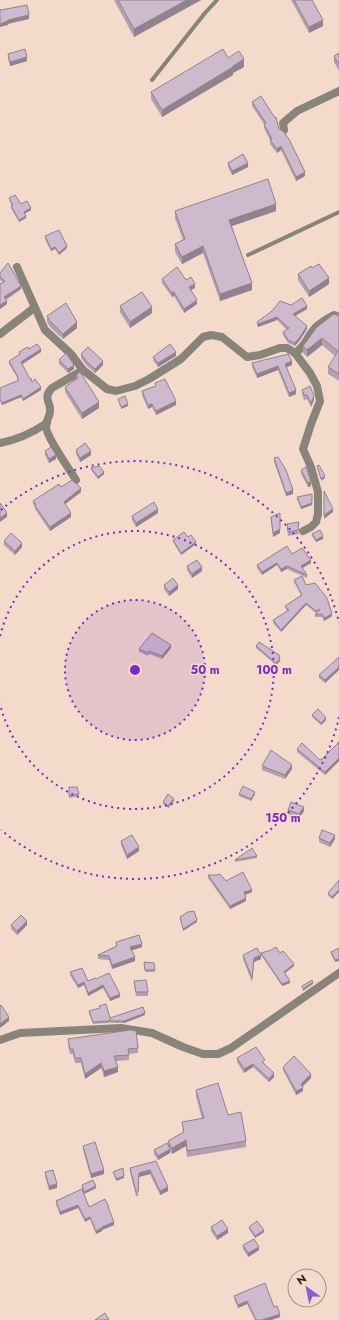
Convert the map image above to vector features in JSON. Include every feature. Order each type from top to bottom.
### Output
[{"type":"street","points":[[284,130],[283,123],[290,116],[339,90]]},
{"type":"street","points":[[16,267],[45,330],[71,354],[84,370],[107,389],[116,391],[135,386],[149,379],[181,359],[203,337],[211,335],[222,337],[247,357],[260,356],[287,348],[295,353],[318,386],[320,401],[303,450],[311,468],[318,492],[318,514],[316,522],[311,527],[303,531]]},
{"type":"street","points":[[0,334],[34,308]]},
{"type":"street","points":[[295,353],[304,346],[314,329],[334,315],[339,317]]},
{"type":"street","points":[[76,480],[49,436],[46,426],[50,409],[47,400],[48,392],[52,388],[84,370]]},
{"type":"street","points":[[0,443],[11,441],[33,432],[47,423]]},
{"type":"street","points":[[0,1040],[20,1033],[121,1028],[152,1033],[203,1054],[218,1054],[231,1048],[339,973]]},
{"type":"lane","points":[[152,80],[217,0]]},
{"type":"lane","points":[[248,255],[339,212]]},
{"type":"building","points":[[118,0],[187,0],[134,29]]},
{"type":"building","points":[[294,0],[312,0],[323,20],[309,27]]},
{"type":"building","points":[[27,5],[29,15],[8,20],[0,24],[0,9]]},
{"type":"building","points":[[25,49],[27,57],[10,62],[8,54]]},
{"type":"building","points":[[223,49],[228,58],[239,51],[244,59],[162,110],[151,92]]},
{"type":"building","points":[[339,53],[339,65],[334,56]]},
{"type":"building","points":[[261,96],[275,118],[276,117],[279,129],[283,131],[289,139],[305,172],[296,177],[281,146],[277,149],[270,140],[272,139],[264,124],[266,123],[252,102]]},
{"type":"building","points":[[243,154],[248,163],[232,171],[228,163]]},
{"type":"building","points":[[268,179],[276,204],[229,220],[252,283],[220,294],[203,246],[182,257],[175,244],[185,239],[175,211]]},
{"type":"building","points":[[15,195],[21,204],[27,201],[31,208],[24,212],[26,216],[19,220],[11,206],[13,205],[9,198]]},
{"type":"building","points":[[59,230],[67,246],[59,253],[55,247],[51,249],[45,236]]},
{"type":"building","points":[[8,263],[21,286],[4,297],[7,301],[0,305],[0,284],[5,281],[0,277],[0,273]]},
{"type":"building","points":[[319,264],[329,278],[309,291],[298,274],[311,266],[312,268]]},
{"type":"building","points":[[177,267],[186,280],[191,277],[195,284],[189,287],[197,300],[184,309],[174,292],[172,293],[162,279]]},
{"type":"building","points":[[142,292],[152,307],[130,322],[120,306]]},
{"type":"building","points":[[302,298],[307,306],[293,314],[307,326],[295,343],[288,340],[283,332],[289,328],[277,317],[258,324],[257,322],[272,311],[280,301],[291,305]]},
{"type":"building","points":[[66,303],[77,322],[63,334],[47,316]]},
{"type":"building","points":[[334,314],[339,316],[339,374],[328,367],[338,351],[322,338],[307,350],[303,346],[317,327]]},
{"type":"building","points":[[37,344],[41,349],[21,362],[32,382],[35,379],[41,387],[23,399],[21,395],[2,403],[0,399],[0,388],[19,380],[9,361],[20,354],[19,352],[28,347],[29,349]]},
{"type":"building","points":[[170,344],[176,352],[158,363],[153,357]]},
{"type":"building","points":[[88,347],[103,361],[95,369],[81,354]]},
{"type":"building","points":[[66,353],[74,365],[68,369],[59,360]]},
{"type":"building","points":[[288,354],[292,361],[285,364],[296,390],[289,393],[278,366],[257,374],[252,363]]},
{"type":"building","points":[[80,372],[99,402],[82,413],[65,387],[78,378],[76,375]]},
{"type":"building","points":[[165,379],[176,401],[156,411],[152,404],[148,405],[142,391],[156,386],[155,383]]},
{"type":"building","points":[[310,386],[314,396],[311,403],[307,395],[304,395],[302,390]]},
{"type":"building","points":[[125,396],[128,404],[121,407],[118,399]]},
{"type":"building","points":[[85,443],[91,451],[80,458],[76,450]]},
{"type":"building","points":[[51,447],[56,455],[49,459],[45,451]]},
{"type":"building","points":[[278,457],[286,470],[293,490],[286,493],[274,458]]},
{"type":"building","points":[[319,465],[325,476],[321,479],[317,466]]},
{"type":"building","points":[[99,466],[104,472],[98,477],[91,468]]},
{"type":"building","points":[[306,467],[311,482],[308,483],[301,470]]},
{"type":"building","points":[[72,480],[81,488],[64,502],[71,513],[50,527],[33,501],[59,484],[61,487]]},
{"type":"building","points":[[324,491],[333,509],[324,515]]},
{"type":"building","points":[[312,494],[312,503],[301,507],[297,497]]},
{"type":"building","points":[[154,502],[158,509],[136,523],[132,516]]},
{"type":"building","points":[[0,503],[7,513],[0,518]]},
{"type":"building","points":[[280,513],[280,529],[273,533],[271,517]]},
{"type":"building","points":[[299,522],[299,530],[288,532],[287,524]]},
{"type":"building","points":[[320,530],[323,536],[316,540],[312,534]]},
{"type":"building","points":[[184,532],[188,537],[191,535],[196,542],[181,553],[173,540]]},
{"type":"building","points":[[11,533],[22,543],[15,551],[4,541]]},
{"type":"building","points":[[287,546],[292,554],[302,548],[311,560],[301,566],[307,575],[287,566],[281,569],[277,563],[262,572],[257,565]]},
{"type":"building","points":[[197,560],[202,567],[192,574],[187,566]]},
{"type":"building","points":[[302,576],[306,585],[315,583],[327,598],[332,614],[324,618],[322,614],[315,615],[320,609],[316,611],[306,603],[281,630],[273,620],[289,610],[285,606],[302,595],[294,580]]},
{"type":"building","points":[[173,578],[178,585],[169,592],[164,585]]},
{"type":"building","points":[[152,633],[171,645],[162,656],[149,651],[148,653],[139,649]]},
{"type":"building","points":[[259,642],[279,655],[280,659],[276,663],[256,646]]},
{"type":"building","points":[[339,657],[339,667],[325,680],[319,675]]},
{"type":"building","points":[[318,709],[326,718],[321,723],[312,715]]},
{"type":"building","points":[[339,742],[339,758],[325,772],[297,749],[302,743],[320,760]]},
{"type":"building","points":[[271,750],[292,765],[285,775],[262,766]]},
{"type":"building","points":[[243,786],[255,792],[251,799],[239,794]]},
{"type":"building","points":[[69,787],[77,787],[79,794],[69,796]]},
{"type":"building","points":[[168,794],[174,799],[168,806],[163,802]]},
{"type":"building","points":[[291,802],[304,807],[299,814],[288,810]]},
{"type":"building","points":[[322,830],[335,835],[330,843],[319,838]]},
{"type":"building","points":[[132,835],[139,847],[127,855],[121,841]]},
{"type":"building","points":[[252,848],[257,856],[235,860]]},
{"type":"building","points":[[243,872],[252,890],[244,892],[246,898],[230,906],[208,875],[220,874],[226,881]]},
{"type":"building","points":[[339,880],[339,890],[332,897],[328,893]]},
{"type":"building","points":[[194,911],[197,920],[183,929],[180,917],[188,912]]},
{"type":"building","points":[[21,915],[27,921],[17,931],[11,925]]},
{"type":"building","points":[[139,935],[142,944],[130,947],[135,957],[112,965],[109,956],[98,955],[117,946],[116,942]]},
{"type":"building","points":[[276,947],[280,953],[283,951],[294,964],[284,972],[290,981],[282,984],[261,953]]},
{"type":"building","points":[[257,948],[261,955],[254,958],[252,978],[243,955]]},
{"type":"building","points":[[339,948],[339,959],[335,960],[331,952]]},
{"type":"building","points":[[144,962],[154,963],[155,970],[145,970]]},
{"type":"building","points":[[82,968],[88,981],[109,973],[120,994],[110,998],[103,985],[88,993],[84,982],[78,985],[70,972]]},
{"type":"building","points":[[146,980],[148,992],[136,992],[134,981]]},
{"type":"building","points":[[312,980],[313,982],[303,989],[302,986]]},
{"type":"building","points":[[106,1004],[110,1018],[143,1007],[145,1013],[124,1021],[111,1021],[110,1019],[109,1021],[93,1022],[89,1011],[100,1008],[99,1006]]},
{"type":"building","points":[[1,1005],[9,1017],[0,1024],[0,1006]]},
{"type":"building","points":[[130,1030],[136,1031],[138,1048],[128,1049],[129,1055],[114,1056],[118,1067],[104,1071],[101,1063],[85,1074],[81,1058],[75,1058],[73,1049],[70,1049],[68,1039]]},
{"type":"building","points":[[256,1047],[265,1060],[262,1062],[274,1073],[269,1079],[253,1064],[244,1069],[237,1058]]},
{"type":"building","points":[[294,1056],[311,1074],[301,1084],[303,1088],[296,1091],[283,1067]]},
{"type":"building","points":[[218,1083],[228,1115],[241,1112],[246,1141],[187,1151],[186,1140],[172,1148],[168,1141],[184,1132],[182,1122],[204,1118],[196,1090]]},
{"type":"building","points":[[95,1142],[104,1170],[91,1174],[83,1146]]},
{"type":"building","points":[[167,1143],[170,1149],[158,1156],[154,1150]]},
{"type":"building","points":[[156,1161],[168,1187],[160,1191],[150,1170],[139,1173],[138,1192],[136,1192],[130,1168]]},
{"type":"building","points":[[123,1168],[124,1176],[116,1179],[113,1172]]},
{"type":"building","points":[[53,1170],[57,1184],[49,1186],[45,1172]]},
{"type":"building","points":[[93,1180],[96,1186],[84,1192],[82,1185]]},
{"type":"building","points":[[82,1189],[89,1207],[105,1199],[114,1222],[96,1231],[90,1217],[85,1219],[78,1205],[60,1212],[56,1201]]},
{"type":"building","points":[[222,1220],[228,1229],[217,1236],[211,1227]]},
{"type":"building","points":[[257,1221],[264,1230],[255,1236],[249,1227]]},
{"type":"building","points":[[254,1239],[259,1247],[248,1253],[243,1245]]},
{"type":"building","points":[[265,1283],[274,1307],[277,1306],[280,1314],[262,1320],[256,1320],[247,1301],[238,1305],[234,1296]]},
{"type":"building","points":[[105,1313],[109,1320],[95,1320]]}]
